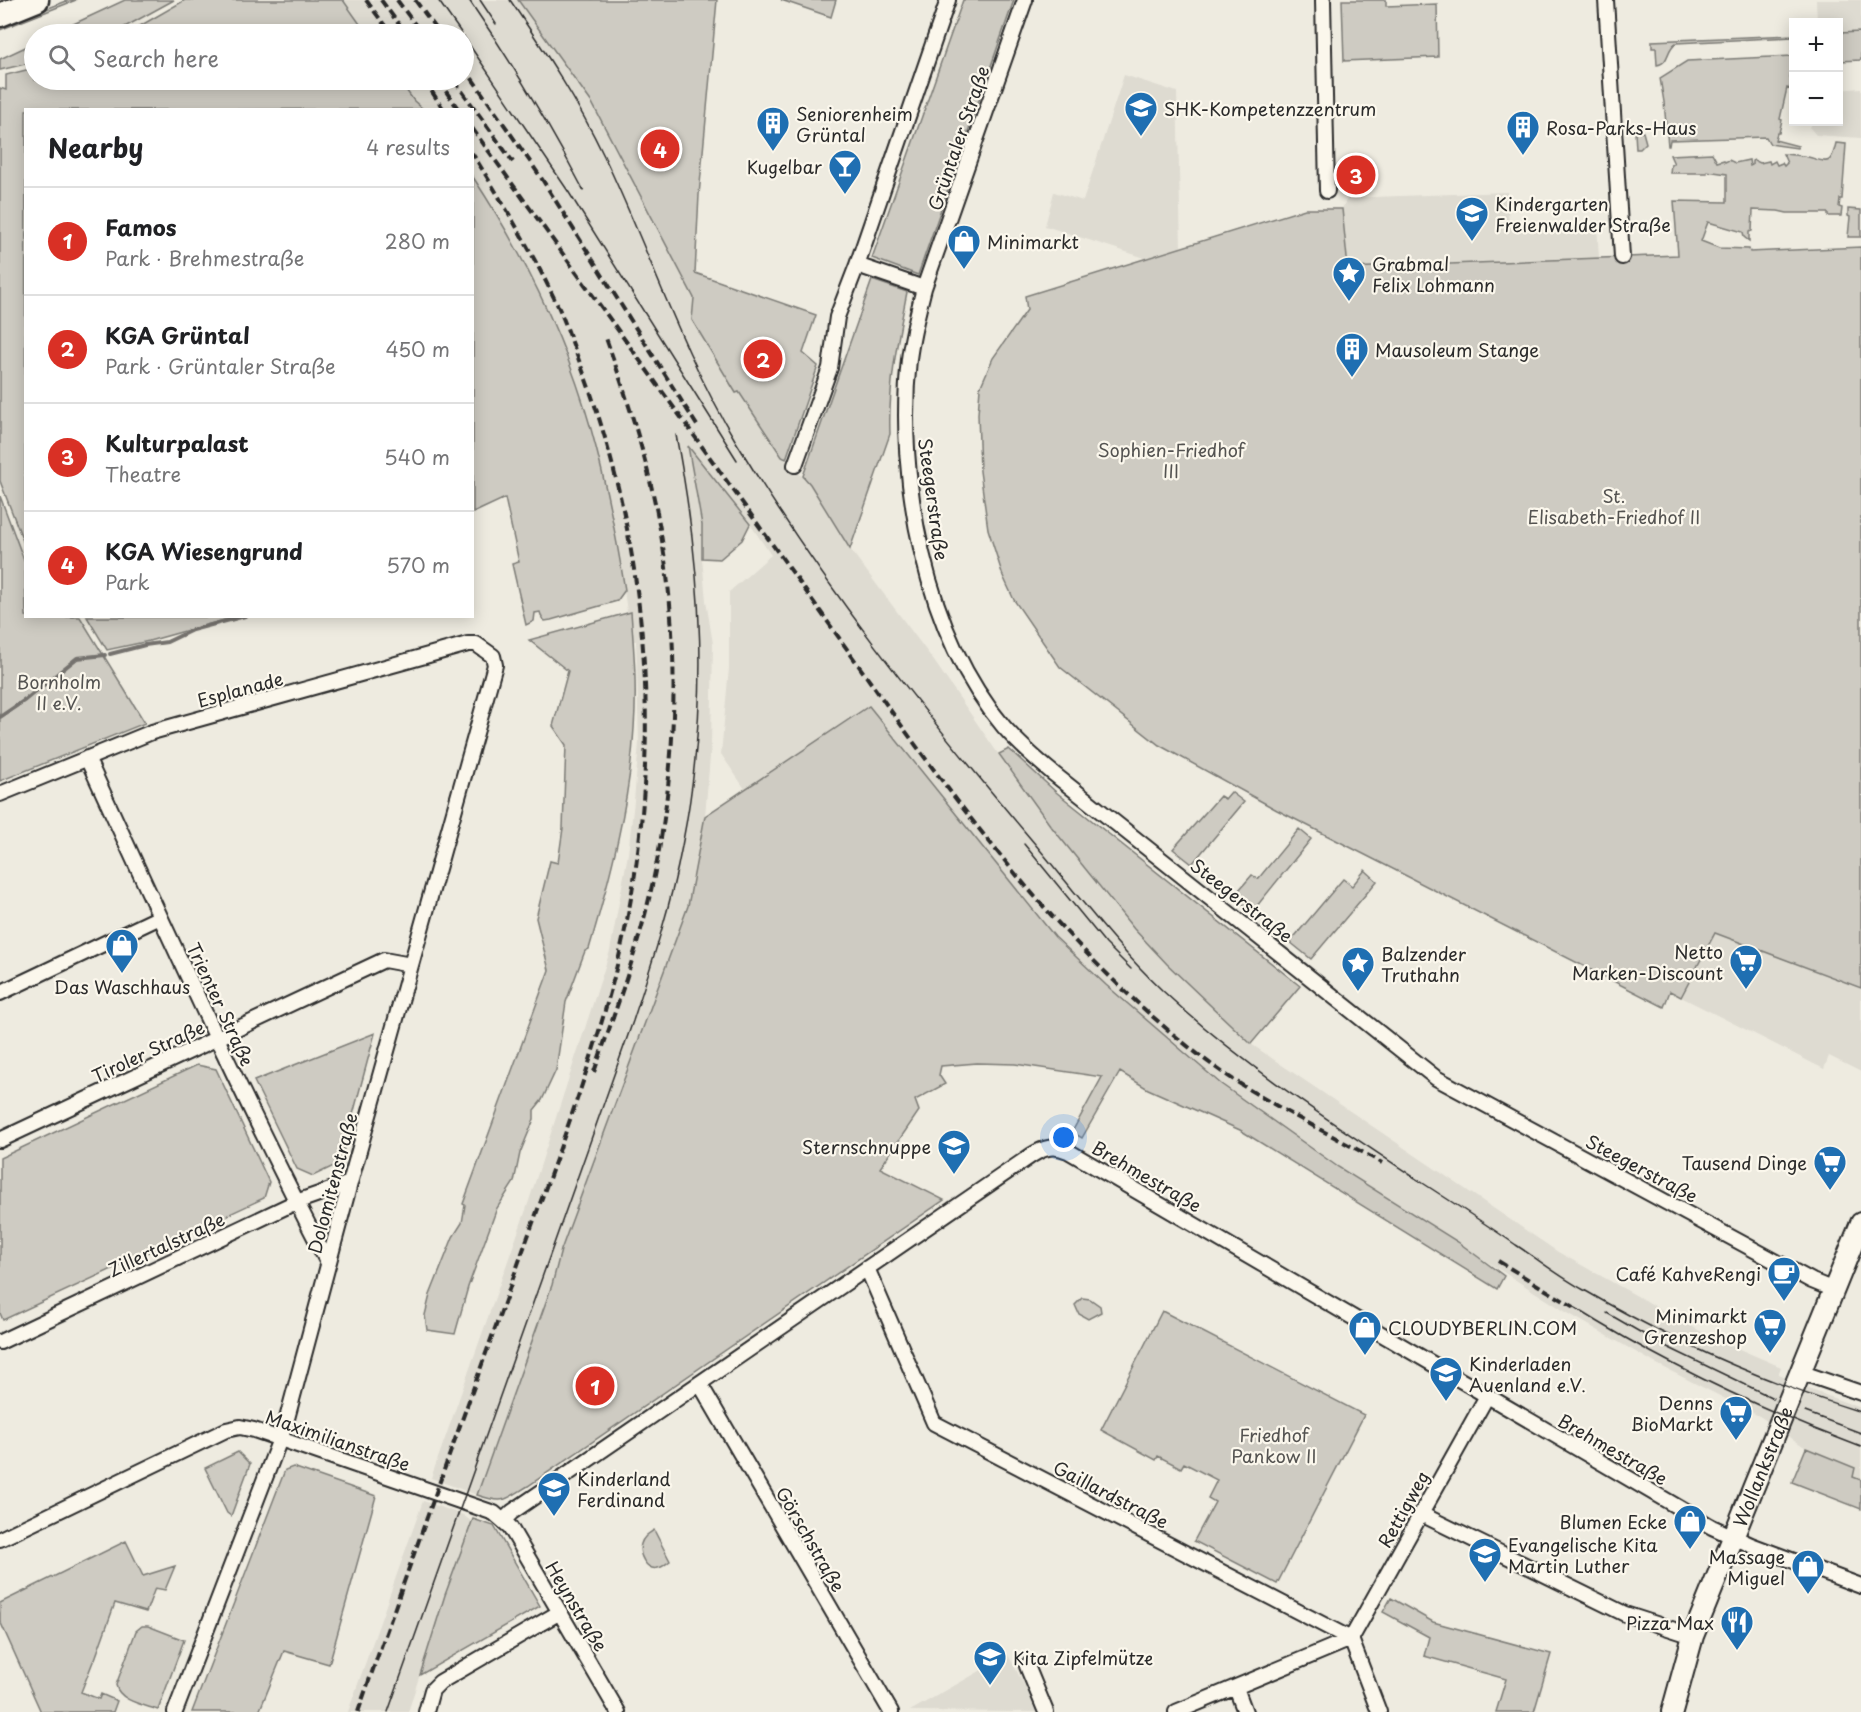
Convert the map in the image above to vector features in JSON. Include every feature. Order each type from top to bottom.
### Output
[{"type":"main road","points":[[0,15],[37,0]]},
{"type":"main road","name":"Wollankstraße","points":[[1672,1712],[1693,1636],[1861,1223]]},
{"type":"street","points":[[795,465],[830,368],[837,317],[858,265],[948,0]]},
{"type":"street","name":"Grüntaler Straße","points":[[914,330],[924,288],[1025,0]]},
{"type":"street","points":[[1323,0],[1328,191]]},
{"type":"street","points":[[1606,0],[1622,257]]},
{"type":"street","points":[[858,265],[924,288]]},
{"type":"street","name":"Steegerstraße","points":[[914,330],[908,375],[906,441],[918,536],[927,574],[952,641],[966,668],[992,710],[1021,745],[1436,1078],[1812,1281],[1834,1290]]},
{"type":"street","name":"Esplanade","points":[[0,794],[152,732],[468,644],[476,644],[493,656]]},
{"type":"street","name":"Dolomitenstraße","points":[[175,1712],[279,1438],[495,665],[493,656]]},
{"type":"street","name":"Trienter Straße","points":[[87,758],[217,1038],[328,1263]]},
{"type":"street","points":[[0,993],[160,917]]},
{"type":"street","name":"Tiroler Straße","points":[[0,1140],[384,960],[411,965]]},
{"type":"street","name":"Brehmestraße","points":[[504,1520],[512,1512],[1032,1155],[1049,1147],[1060,1148],[1712,1527],[1734,1538],[1861,1586]]},
{"type":"street","name":"Zillertalstraße","points":[[0,1342],[296,1202],[350,1182]]},
{"type":"street","name":"Gaillardstraße","points":[[867,1268],[934,1423],[1351,1639]]},
{"type":"street","points":[[1800,1372],[1861,1393]]},
{"type":"street","name":"Görschstraße","points":[[700,1384],[891,1712]]},
{"type":"street","name":"Rettigweg","points":[[1351,1639],[1487,1396]]},
{"type":"street","name":"Maximilianstraße","points":[[0,1539],[226,1430],[240,1427],[279,1438],[494,1513],[504,1520]]},
{"type":"street","points":[[1420,1514],[1625,1614],[1693,1636]]},
{"type":"street","name":"Heynstraße","points":[[504,1520],[618,1712]]},
{"type":"street","points":[[426,1712],[432,1690],[440,1682],[560,1612]]},
{"type":"street","points":[[1176,1712],[1351,1639],[1379,1712]]},
{"type":"street","points":[[1027,1666],[1046,1712]]},
{"type":"street","points":[[1236,1688],[1245,1712]]},
{"type":"shaded area","points":[[343,0],[518,0],[592,103],[694,298],[692,320],[736,392],[739,392],[782,457],[810,484],[850,549],[934,661],[1010,771],[1105,895],[1134,929],[1167,964],[1251,1044],[1558,1252],[1709,1336],[1781,1367],[1778,1375],[1861,1408],[1861,1480],[1852,1477],[1855,1468],[1806,1448],[1761,1417],[1655,1363],[1566,1312],[1338,1167],[1221,1084],[1106,985],[1055,937],[869,706],[745,789],[721,754],[729,668],[729,592],[771,555],[750,524],[731,531],[708,502],[702,558],[713,644],[711,745],[705,816],[688,906],[561,1250],[552,1285],[477,1495],[431,1478],[527,1207],[610,951],[628,854],[639,743],[636,641],[631,641],[624,590],[599,600],[474,214],[474,108],[417,108],[406,90],[474,90],[474,24],[360,24]]},
{"type":"shaded area","points":[[1816,0],[1861,0],[1861,32],[1843,33],[1843,18],[1817,18]]},
{"type":"shaded area","name":"SHK-Kompetenzzentrum","points":[[1124,75],[1177,92],[1181,247],[1145,258],[1045,226],[1054,192],[1083,201]]},
{"type":"shaded area","points":[[1861,88],[1861,138],[1816,135],[1811,126],[1843,126],[1843,90]]},
{"type":"shaded area","name":"Kindergarten Freienwalder Straße","points":[[1507,192],[1509,227],[1597,223],[1599,258],[1348,268],[1342,209],[1347,198]]},
{"type":"shaded area","points":[[1715,933],[1861,988],[1861,1072],[1829,1056],[1824,1069],[1681,997]]},
{"type":"shaded area","points":[[423,1501],[463,1515],[472,1522],[445,1595],[408,1712],[348,1712]]},
{"type":"shaded area","name":"Kita Zipfelmütze","points":[[1008,1655],[1039,1712],[910,1711]]},
{"type":"green space","points":[[69,0],[76,0],[0,30],[0,27]]},
{"type":"green space","points":[[125,0],[174,0],[130,24],[73,24]]},
{"type":"green space","points":[[185,0],[343,0],[360,24],[143,24]]},
{"type":"green space","points":[[518,0],[717,0],[699,195],[695,273],[816,315],[803,353],[818,366],[786,459],[782,457],[739,392],[736,393],[692,320],[694,298],[592,103]]},
{"type":"green space","points":[[781,0],[836,0],[831,17]]},
{"type":"green space","points":[[963,0],[1014,0],[918,275],[872,258]]},
{"type":"green space","points":[[1342,0],[1386,0],[1386,6],[1437,4],[1438,57],[1344,61]]},
{"type":"green space","points":[[1861,32],[1861,60],[1843,61],[1843,33]]},
{"type":"green space","points":[[1789,35],[1789,37],[1676,43],[1664,62],[1657,65],[1656,48],[1652,48],[1652,41]]},
{"type":"green space","points":[[24,48],[24,64],[0,70],[0,59]]},
{"type":"green space","points":[[1789,56],[1789,89],[1787,88],[1779,133],[1775,140],[1798,146],[1797,148],[1770,144],[1766,137],[1670,140],[1668,146],[1660,78],[1687,61]]},
{"type":"green space","points":[[24,70],[24,90],[406,90],[422,108],[24,108],[24,543],[0,481],[0,88],[6,90],[6,75]]},
{"type":"green space","points":[[1635,132],[1643,132],[1646,143],[1640,149],[1636,149]]},
{"type":"green space","name":"St. Elisabeth-Friedhof II","points":[[1836,143],[1846,144],[1842,199],[1840,199],[1839,207],[1842,208],[1841,216],[1828,216],[1828,213],[1753,210],[1749,241],[1744,237],[1743,232],[1708,222],[1701,241],[1719,248],[1749,249],[1750,252],[1861,247],[1861,988],[1715,933],[1681,997],[1670,991],[1664,1007],[1277,810],[1159,745],[1060,667],[1014,600],[1003,576],[988,529],[980,471],[978,414],[980,388],[993,358],[1027,310],[1025,296],[1305,209],[1342,209],[1348,268],[1678,255],[1674,201],[1727,202],[1727,174],[1707,171],[1707,173],[1670,173],[1671,164],[1674,164],[1670,155],[1712,153],[1717,162],[1729,160],[1735,163],[1749,160],[1750,166],[1754,160],[1760,163],[1769,161],[1770,164],[1775,161],[1777,165],[1782,163],[1784,166],[1787,163],[1783,154],[1827,161],[1832,156]]},
{"type":"green space","points":[[474,179],[526,267],[556,330],[581,396],[601,469],[625,590],[617,601],[545,621],[540,612],[535,613],[534,621],[526,625],[512,564],[519,562],[505,498],[474,513]]},
{"type":"green space","points":[[1848,209],[1861,210],[1861,237],[1848,237],[1850,217]]},
{"type":"green space","points":[[872,280],[907,292],[892,380],[890,434],[850,549],[803,476]]},
{"type":"green space","points":[[688,446],[750,524],[742,540],[720,559],[702,558],[702,525]]},
{"type":"green space","name":"Bornholm II e.V.","points":[[0,496],[24,560],[24,618],[81,618],[145,723],[0,781]]},
{"type":"green space","points":[[631,612],[634,656],[634,728],[624,812],[589,949],[585,951],[566,1002],[556,1070],[542,1100],[534,1110],[534,1119],[520,1153],[514,1182],[497,1208],[468,1287],[455,1334],[427,1330],[425,1315],[430,1295],[453,1237],[462,1223],[465,1205],[463,1204],[549,970],[536,918],[550,861],[558,863],[563,828],[566,745],[553,726],[568,671],[529,640]]},
{"type":"green space","points":[[88,618],[231,618],[149,641],[107,650]]},
{"type":"green space","points":[[869,706],[1055,937],[1106,985],[1221,1084],[1338,1167],[1458,1242],[1504,1276],[1497,1289],[1240,1130],[1148,1089],[1120,1072],[1082,1138],[1072,1132],[1102,1077],[1015,1064],[977,1063],[941,1066],[939,1075],[945,1084],[915,1100],[919,1111],[880,1168],[944,1200],[520,1491],[504,1500],[493,1500],[477,1495],[552,1285],[561,1250],[688,906],[705,816]]},
{"type":"green space","points":[[1009,749],[1056,792],[1300,986],[1251,1044],[1167,964],[1134,929],[1050,825],[999,754]]},
{"type":"green space","points":[[1231,792],[1244,802],[1192,864],[1173,849],[1220,796],[1225,799]]},
{"type":"green space","points":[[1299,829],[1311,839],[1252,912],[1233,897],[1252,875],[1258,879]]},
{"type":"green space","points":[[1365,870],[1377,881],[1311,959],[1290,942],[1343,879],[1352,886]]},
{"type":"green space","points":[[375,1033],[340,1163],[313,1176],[297,1169],[254,1081]]},
{"type":"green space","points":[[197,1065],[216,1069],[269,1182],[264,1198],[3,1320],[0,1313],[0,1158]]},
{"type":"green space","points":[[1082,1298],[1090,1299],[1100,1306],[1101,1312],[1088,1319],[1079,1314],[1075,1305]]},
{"type":"green space","name":"Friedhof Pankow II","points":[[1162,1311],[1364,1415],[1277,1584],[1194,1541],[1215,1502],[1208,1498],[1217,1480],[1184,1463],[1181,1468],[1158,1456],[1156,1460],[1101,1430]]},
{"type":"green space","points":[[1806,1448],[1855,1468],[1853,1477],[1861,1480],[1861,1509],[1792,1482]]},
{"type":"green space","points":[[238,1452],[250,1464],[231,1516],[227,1513],[205,1468]]},
{"type":"green space","points":[[293,1467],[376,1496],[329,1664],[284,1651],[259,1712],[192,1712],[285,1470]]},
{"type":"green space","points":[[473,1519],[494,1526],[540,1606],[420,1675],[445,1595]]},
{"type":"green space","points":[[654,1530],[670,1561],[661,1567],[654,1568],[644,1561],[640,1548],[644,1538]]},
{"type":"green space","points":[[126,1541],[143,1576],[175,1566],[165,1590],[155,1588],[146,1612],[115,1603],[81,1692],[99,1699],[101,1694],[117,1701],[113,1712],[41,1712],[0,1621],[0,1603]]},
{"type":"green space","points":[[1391,1598],[1433,1622],[1551,1654],[1534,1712],[1496,1712],[1506,1679],[1424,1656],[1429,1637],[1383,1612]]},
{"type":"green space","points":[[142,1626],[148,1626],[184,1640],[158,1710],[127,1699],[116,1685],[136,1631]]},
{"type":"waterway","points":[[110,654],[167,642],[192,630],[237,618]]},
{"type":"waterway","points":[[0,717],[77,658],[105,655]]},
{"type":"tram line","points":[[438,0],[455,24]]},
{"type":"tram line","points":[[469,0],[529,93],[584,191]]},
{"type":"tram line","points":[[480,0],[496,24]]},
{"type":"tram line","points":[[510,0],[560,76],[594,136],[698,371],[735,440],[768,493],[802,545],[912,695],[1095,917],[1145,973],[1192,1017],[1285,1090],[1575,1285],[1650,1326],[1719,1359],[1754,1374],[1861,1412]]},
{"type":"tram line","points":[[474,52],[568,191],[737,460]]},
{"type":"tram line","points":[[388,1712],[633,1021],[678,868],[691,794],[697,742],[700,640],[692,538],[676,435]]},
{"type":"tram line","points":[[1024,844],[1106,944],[1131,969]]},
{"type":"tram line","points":[[1574,1307],[1643,1348],[1714,1385],[1861,1447]]},
{"type":"tram line","points":[[1607,1313],[1659,1343],[1773,1398]]},
{"type":"tram line","points":[[1805,1412],[1861,1433]]},
{"type":"railway","points":[[366,0],[384,24]]},
{"type":"railway","points":[[381,0],[399,24]]},
{"type":"railway","points":[[397,0],[415,24]]},
{"type":"railway","points":[[415,0],[433,24]]},
{"type":"railway","points":[[474,81],[540,176],[698,427]]},
{"type":"railway","points":[[431,90],[443,108]]},
{"type":"railway","points":[[445,90],[458,108]]},
{"type":"railway","points":[[461,90],[513,162]]},
{"type":"railway","points":[[474,131],[903,728],[990,843],[1036,898],[1084,951],[1136,1001],[1212,1065],[1283,1110],[1382,1163]]},
{"type":"railway","points":[[358,1712],[591,1056],[626,925],[638,854],[644,782],[646,710],[642,638],[634,566],[620,496],[601,426],[557,304],[517,227],[474,156]]},
{"type":"railway","points":[[594,1072],[634,954],[653,881],[668,787],[673,692],[673,644],[669,597],[655,503],[633,419],[606,338]]},
{"type":"railway","points":[[1498,1261],[1574,1307]]},
{"type":"place","name":"SHK-Kompetenzzentrum","points":[[1141,137]]},
{"type":"place","name":"KGA Wiesengrund","points":[[660,149]]},
{"type":"place","name":"Seniorenheim Grüntal","points":[[773,152]]},
{"type":"place","name":"Rosa-Parks-Haus","points":[[1523,156]]},
{"type":"place","name":"Kulturpalast","points":[[1356,175]]},
{"type":"place","name":"Kugelbar","points":[[845,195]]},
{"type":"place","name":"Kindergarten Freienwalder Straße","points":[[1472,242]]},
{"type":"place","name":"Minimarkt","points":[[964,270]]},
{"type":"place","name":"Grabmal Felix Lohmann","points":[[1349,302]]},
{"type":"place","name":"KGA Grüntal","points":[[763,359]]},
{"type":"place","name":"Mausoleum Stange","points":[[1352,378]]},
{"type":"place","name":"Das Waschhaus","points":[[122,974]]},
{"type":"place","name":"Netto Marken-Discount","points":[[1746,990]]},
{"type":"place","name":"Balzender Truthahn","points":[[1358,992]]},
{"type":"place","name":"Sternschnuppe","points":[[954,1175]]},
{"type":"place","name":"Tausend Dinge","points":[[1830,1191]]},
{"type":"place","name":"Café KahveRengi","points":[[1784,1302]]},
{"type":"place","name":"Minimarkt Grenzeshop","points":[[1770,1354]]},
{"type":"place","name":"CLOUDYBERLIN.COM","points":[[1365,1356]]},
{"type":"place","name":"Famos","points":[[595,1386]]},
{"type":"place","name":"Kinderladen Auenland e.V.","points":[[1446,1402]]},
{"type":"place","name":"Denns BioMarkt","points":[[1736,1441]]},
{"type":"place","name":"Kinderland Ferdinand","points":[[554,1517]]},
{"type":"place","name":"Blumen Ecke","points":[[1690,1550]]},
{"type":"place","name":"Evangelische Kita Martin Luther","points":[[1485,1583]]},
{"type":"place","name":"Massage Miguel","points":[[1808,1595]]},
{"type":"place","name":"Pizza Max","points":[[1737,1651]]},
{"type":"place","name":"Kita Zipfelmütze","points":[[990,1686]]},
{"type":"park label","name":"Sophien-Friedhof III","points":[[1171,459]]}]
